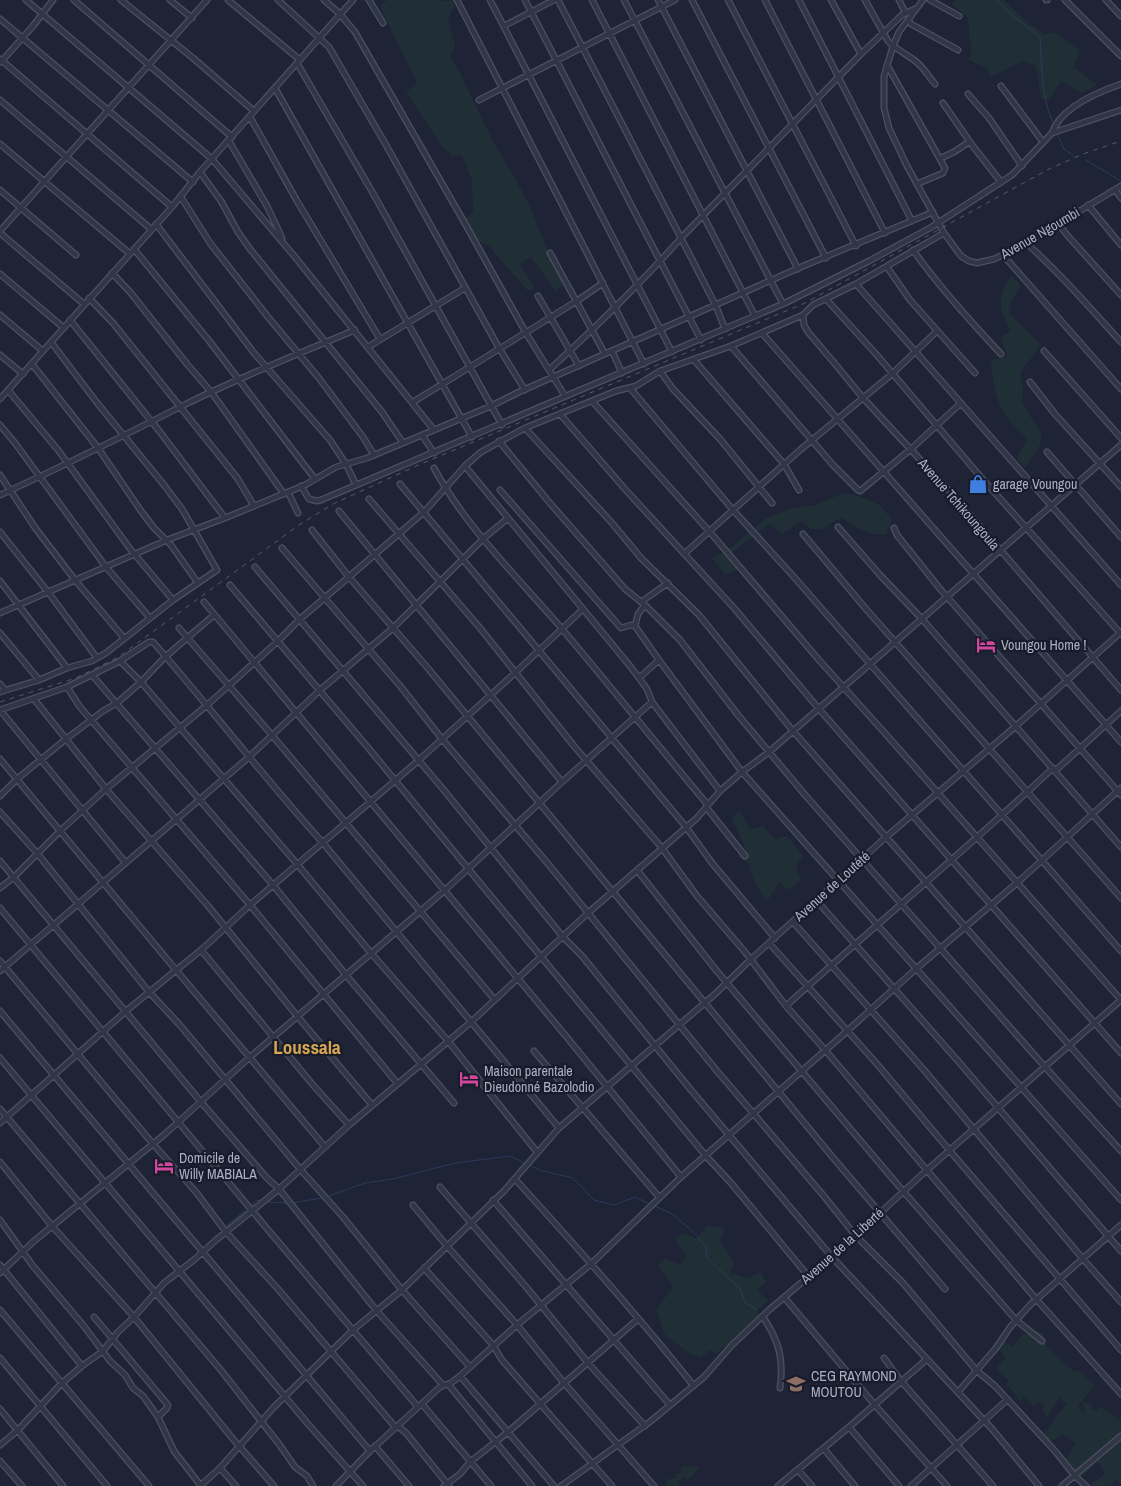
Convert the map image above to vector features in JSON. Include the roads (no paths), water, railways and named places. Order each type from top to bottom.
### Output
[{"type":"street","points":[[26,0],[212,159],[355,330],[434,430]]},
{"type":"street","points":[[53,0],[1,61],[172,207]]},
{"type":"street","points":[[74,0],[230,139],[267,206],[284,244]]},
{"type":"street","points":[[121,0],[254,111]]},
{"type":"street","points":[[170,0],[192,18]]},
{"type":"street","points":[[84,304],[0,232],[207,0]]},
{"type":"street","points":[[228,0],[299,61],[471,366],[502,425]]},
{"type":"street","points":[[278,0],[320,37],[329,48],[524,390]]},
{"type":"street","points":[[324,0],[340,14],[355,32],[526,333],[565,396]]},
{"type":"street","points":[[1,397],[181,197],[200,172],[353,0]]},
{"type":"street","points":[[369,0],[383,23]]},
{"type":"street","points":[[458,0],[644,364]]},
{"type":"street","points":[[490,0],[672,352]]},
{"type":"street","points":[[525,0],[701,340]]},
{"type":"street","points":[[504,26],[556,0],[584,48],[682,238],[716,306],[725,329]]},
{"type":"street","points":[[592,0],[755,316]]},
{"type":"street","points":[[624,0],[724,195],[783,304]]},
{"type":"street","points":[[658,0],[798,270]]},
{"type":"street","points":[[479,100],[675,0]]},
{"type":"street","points":[[692,0],[826,258]]},
{"type":"street","points":[[728,0],[856,246]]},
{"type":"street","points":[[765,0],[885,233]]},
{"type":"street","points":[[798,0],[912,221]]},
{"type":"street","points":[[831,0],[861,54]]},
{"type":"street","points":[[865,0],[882,33],[892,46],[921,65],[935,84]]},
{"type":"street","points":[[899,0],[905,12]]},
{"type":"street","name":"Avenue Ngoumbi","points":[[922,0],[892,46],[883,89],[884,108],[889,128],[917,184],[944,233],[961,256],[977,263],[986,262],[1003,255],[1121,186]]},
{"type":"street","points":[[930,0],[959,16]]},
{"type":"street","points":[[1064,0],[1121,56]]},
{"type":"street","points":[[1106,0],[1121,16]]},
{"type":"street","points":[[549,370],[571,351],[638,284],[882,33],[905,12],[915,9]]},
{"type":"street","points":[[0,19],[193,182]]},
{"type":"street","points":[[908,20],[958,50]]},
{"type":"street","points":[[887,64],[941,158],[945,171],[917,184]]},
{"type":"street","points":[[301,486],[309,499],[317,501],[472,438],[565,396],[701,340],[783,304],[869,262],[939,222],[1001,182],[1022,166],[1052,133],[1057,122],[1079,103],[1121,84]]},
{"type":"street","points":[[1001,86],[1043,142]]},
{"type":"street","points":[[275,88],[472,438]]},
{"type":"street","points":[[968,94],[989,118],[1022,166]]},
{"type":"street","points":[[0,100],[151,229]]},
{"type":"street","points":[[943,103],[969,142],[1001,182]]},
{"type":"street","points":[[1052,133],[1121,110]]},
{"type":"street","points":[[250,117],[297,201],[380,339]]},
{"type":"street","points":[[941,158],[969,142]]},
{"type":"street","points":[[0,144],[129,253]]},
{"type":"street","points":[[200,172],[221,201],[250,249],[382,412],[403,443]]},
{"type":"street","points":[[0,190],[76,256]]},
{"type":"street","points":[[1115,190],[1121,198]]},
{"type":"street","points":[[181,197],[210,242],[363,437],[374,455]]},
{"type":"street","points":[[1088,206],[1121,245]]},
{"type":"street","points":[[0,614],[167,540],[286,493],[336,467],[374,455],[491,406],[771,281],[933,212]]},
{"type":"street","points":[[1058,223],[1121,295]]},
{"type":"street","points":[[156,224],[266,367],[330,440],[346,464],[356,485]]},
{"type":"street","points":[[0,888],[14,877],[106,789],[180,729],[278,642],[299,620],[424,512],[481,452],[525,428],[616,391],[630,388],[660,371],[731,346],[803,315],[813,305],[887,267],[944,233]]},
{"type":"street","points":[[1026,243],[1069,283],[1081,299],[1121,342]]},
{"type":"street","points":[[134,249],[315,479]]},
{"type":"street","points":[[913,250],[934,280],[1001,354]]},
{"type":"street","points":[[550,253],[605,354]]},
{"type":"street","points":[[1003,255],[1121,389]]},
{"type":"street","points":[[887,267],[910,300],[975,373]]},
{"type":"street","points":[[112,273],[130,292],[186,364],[212,393],[286,493],[298,513]]},
{"type":"street","points":[[0,274],[64,328]]},
{"type":"street","points":[[413,402],[577,302],[603,283]]},
{"type":"street","points":[[856,284],[1050,507],[1121,585]]},
{"type":"street","points":[[368,347],[465,288]]},
{"type":"street","points":[[538,296],[579,366]]},
{"type":"street","points":[[89,298],[113,322],[238,480],[254,506]]},
{"type":"street","points":[[826,299],[979,475],[1121,633]]},
{"type":"street","points":[[0,315],[43,351]]},
{"type":"street","name":"Avenue Tchikoungoula","points":[[803,315],[804,325],[808,332],[863,398],[953,495],[1121,690]]},
{"type":"street","points":[[70,320],[152,422],[225,518]]},
{"type":"street","points":[[0,495],[238,380],[355,330]]},
{"type":"street","points":[[762,332],[934,531],[954,550],[973,575],[1121,742]]},
{"type":"street","points":[[684,554],[811,440],[892,374],[937,332]]},
{"type":"street","points":[[0,684],[2,691],[39,680],[67,668],[89,663],[106,653],[173,600],[216,572],[217,568],[182,509],[51,342]]},
{"type":"street","points":[[731,346],[811,440],[858,490],[863,490],[961,403]]},
{"type":"street","points":[[612,351],[622,373]]},
{"type":"street","points":[[1044,351],[1121,438]]},
{"type":"street","points":[[0,354],[23,374]]},
{"type":"street","points":[[694,360],[784,464],[799,490]]},
{"type":"street","points":[[32,364],[98,448],[141,511],[154,528],[167,540],[198,583]]},
{"type":"street","points":[[660,371],[673,389],[720,439],[772,503]]},
{"type":"street","points":[[1030,382],[1055,414],[1121,487]]},
{"type":"street","points":[[630,388],[733,510],[794,577],[1121,951]]},
{"type":"street","points":[[8,390],[173,600]]},
{"type":"street","points":[[592,401],[709,531],[844,687],[1121,1000]]},
{"type":"street","points":[[560,414],[624,488],[734,608],[951,861],[992,904],[1121,1053]]},
{"type":"street","points":[[0,425],[106,567],[150,618]]},
{"type":"street","points":[[525,428],[612,523],[641,558],[705,622],[793,731],[885,838],[966,927],[1121,1104]]},
{"type":"street","points":[[422,435],[434,453]]},
{"type":"street","points":[[499,441],[625,589],[643,604],[694,657],[769,752],[1121,1151]]},
{"type":"street","points":[[0,1445],[18,1430],[61,1384],[103,1351],[155,1292],[178,1271],[204,1252],[279,1189],[349,1125],[471,1022],[588,913],[686,827],[720,791],[769,752],[1121,445]]},
{"type":"street","points":[[1047,452],[1121,537]]},
{"type":"street","points":[[466,466],[639,678],[647,689],[652,702],[720,791]]},
{"type":"street","points":[[434,468],[445,490],[635,717],[745,856]]},
{"type":"street","points":[[0,475],[36,529],[75,580],[124,638]]},
{"type":"street","points":[[400,484],[540,650],[775,938]]},
{"type":"street","points":[[500,490],[621,628],[631,625],[635,626]]},
{"type":"street","points":[[369,499],[516,672],[574,746],[662,848],[697,896],[722,923],[786,1006],[1036,1299],[1121,1394]]},
{"type":"street","points":[[339,511],[562,782]]},
{"type":"street","points":[[0,971],[248,757],[319,691],[393,628],[463,558],[508,518]]},
{"type":"street","points":[[838,527],[922,619],[1121,847]]},
{"type":"street","points":[[336,1486],[375,1446],[420,1406],[445,1384],[470,1368],[493,1345],[591,1264],[681,1177],[826,1051],[917,968],[1017,883],[1066,836],[1120,791],[948,597],[897,535],[894,528]]},
{"type":"street","points":[[312,530],[349,577],[467,716],[704,1003],[945,1289]]},
{"type":"street","points":[[0,532],[97,658]]},
{"type":"street","points":[[803,534],[895,642],[1121,898]]},
{"type":"street","points":[[282,548],[855,1235],[903,1283],[976,1370],[996,1386],[1086,1486]]},
{"type":"street","points":[[255,567],[832,1257],[958,1392],[1039,1486]]},
{"type":"street","points":[[0,581],[67,668]]},
{"type":"street","points":[[230,584],[809,1277]]},
{"type":"street","points":[[668,584],[643,604],[635,626],[659,660],[742,772],[1023,1087],[1121,1200]]},
{"type":"street","points":[[204,602],[681,1177]]},
{"type":"street","points":[[0,1122],[126,1011],[201,950],[250,905],[442,739],[583,610]]},
{"type":"street","points":[[0,796],[17,779],[66,739],[91,719],[116,703],[141,682],[166,657],[214,615]]},
{"type":"street","points":[[179,628],[271,734],[494,1000]]},
{"type":"street","points":[[0,633],[39,680]]},
{"type":"street","name":"Avenue de Loutété","points":[[200,1486],[220,1468],[261,1421],[354,1329],[402,1290],[515,1179],[559,1128],[704,1003],[937,792],[1016,726],[1121,633]]},
{"type":"street","points":[[125,862],[0,710],[67,687],[120,661],[151,642],[166,657],[248,757],[323,843],[559,1128]]},
{"type":"street","points":[[639,678],[659,660]]},
{"type":"street","points":[[120,661],[141,682],[448,1041],[537,1152]]},
{"type":"street","points":[[92,675],[273,885],[454,1103]]},
{"type":"street","points":[[67,687],[80,708],[250,905],[398,1083]]},
{"type":"street","points":[[34,699],[106,789],[226,927],[372,1105]]},
{"type":"street","points":[[2,1271],[52,1226],[179,1122],[250,1057],[418,911],[444,891],[652,702]]},
{"type":"street","points":[[786,1006],[901,903],[1121,712]]},
{"type":"street","points":[[0,758],[326,1147]]},
{"type":"street","points":[[0,812],[78,902],[149,992],[179,1024],[402,1290],[470,1368]]},
{"type":"street","points":[[0,861],[201,1102],[266,1177],[279,1189],[376,1310],[445,1384],[532,1486]]},
{"type":"street","points":[[636,870],[903,1192],[1016,1320],[1042,1341]]},
{"type":"street","points":[[817,901],[1121,1251]]},
{"type":"street","points":[[0,908],[252,1210],[491,1486]]},
{"type":"street","points":[[793,922],[974,1129],[1121,1302]]},
{"type":"street","points":[[769,943],[848,1031],[1121,1350]]},
{"type":"street","points":[[201,950],[349,1125]]},
{"type":"street","points":[[0,961],[153,1144],[196,1192],[226,1232],[397,1427],[406,1433],[447,1485],[470,1462],[496,1443],[638,1319]]},
{"type":"street","name":"Avenue de la Liberté","points":[[561,1486],[670,1406],[712,1369],[732,1345],[784,1297],[832,1257],[927,1170],[1121,1000]]},
{"type":"street","points":[[0,1011],[370,1451]]},
{"type":"street","points":[[534,1051],[659,1197]]},
{"type":"street","points":[[0,1058],[106,1182],[178,1271],[363,1486]]},
{"type":"street","points":[[0,1109],[155,1292],[261,1421],[296,1467],[307,1476],[313,1486]]},
{"type":"street","points":[[0,1162],[52,1226],[134,1318],[274,1486]]},
{"type":"street","points":[[515,1179],[591,1264],[693,1385]]},
{"type":"street","points":[[440,1187],[588,1363],[645,1426]]},
{"type":"street","points":[[493,1200],[670,1406]]},
{"type":"street","points":[[413,1205],[446,1246],[517,1325],[564,1383],[654,1486]]},
{"type":"street","points":[[0,1220],[33,1266],[110,1361],[125,1375],[133,1388],[158,1416],[174,1451],[200,1486]]},
{"type":"street","points":[[958,1392],[996,1348],[1016,1320],[1036,1299],[1121,1225]]},
{"type":"street","points":[[0,1265],[2,1271],[82,1366]]},
{"type":"street","points":[[424,1268],[493,1345],[502,1360],[612,1486]]},
{"type":"street","points":[[784,1297],[874,1404],[947,1486]]},
{"type":"street","points":[[0,1310],[149,1486]]},
{"type":"street","points":[[94,1317],[168,1405],[158,1416]]},
{"type":"street","points":[[763,1317],[780,1351],[782,1370],[780,1388]]},
{"type":"street","points":[[0,1358],[107,1486]]},
{"type":"street","points":[[884,1358],[901,1381],[994,1486]]},
{"type":"street","points":[[778,1486],[824,1449],[927,1359]]},
{"type":"street","points":[[460,1376],[554,1486]]},
{"type":"street","points":[[911,1486],[1007,1400]]},
{"type":"street","points":[[0,1409],[63,1486]]},
{"type":"street","points":[[849,1427],[899,1486]]},
{"type":"street","points":[[1062,1486],[1121,1436]]},
{"type":"street","points":[[375,1446],[409,1486]]},
{"type":"street","points":[[824,1449],[854,1486]]},
{"type":"street","points":[[0,1461],[22,1486]]},
{"type":"street","points":[[220,1468],[236,1486]]},
{"type":"street","points":[[798,1470],[812,1486]]},
{"type":"waterway","points":[[997,0],[1013,16],[1040,37],[1044,93],[1054,125]]},
{"type":"waterway","points":[[1057,134],[1064,149],[1074,156]]},
{"type":"waterway","points":[[1086,160],[1121,181]]},
{"type":"waterway","points":[[326,1197],[365,1183],[393,1179],[455,1163],[510,1156],[525,1163]]},
{"type":"waterway","points":[[529,1165],[543,1171],[573,1178],[594,1200],[614,1205],[635,1197],[650,1204]]},
{"type":"waterway","points":[[292,1203],[322,1198]]},
{"type":"waterway","points":[[251,1205],[257,1200],[260,1201]]},
{"type":"waterway","points":[[267,1202],[288,1203]]},
{"type":"waterway","points":[[653,1205],[674,1215],[695,1234],[706,1247],[707,1258],[740,1289],[746,1304],[757,1310]]},
{"type":"waterway","points":[[227,1225],[248,1208]]},
{"type":"railway","points":[[0,702],[76,678],[117,658],[299,525],[333,504],[416,466],[805,303],[1049,169],[1083,154],[1121,141]]},
{"type":"place","name":"garage Voungou","points":[[978,484]]},
{"type":"place","name":"Voungou Home !","points":[[986,645]]},
{"type":"place","name":"Maison parentale Dieudonné Bazolodio","points":[[469,1079]]},
{"type":"place","name":"Domicile de Willy MABIALA","points":[[164,1166]]},
{"type":"place","name":"CEG RAYMOND MOUTOU","points":[[796,1384]]},
{"type":"district","name":"Loussala","points":[[307,1047]]}]
